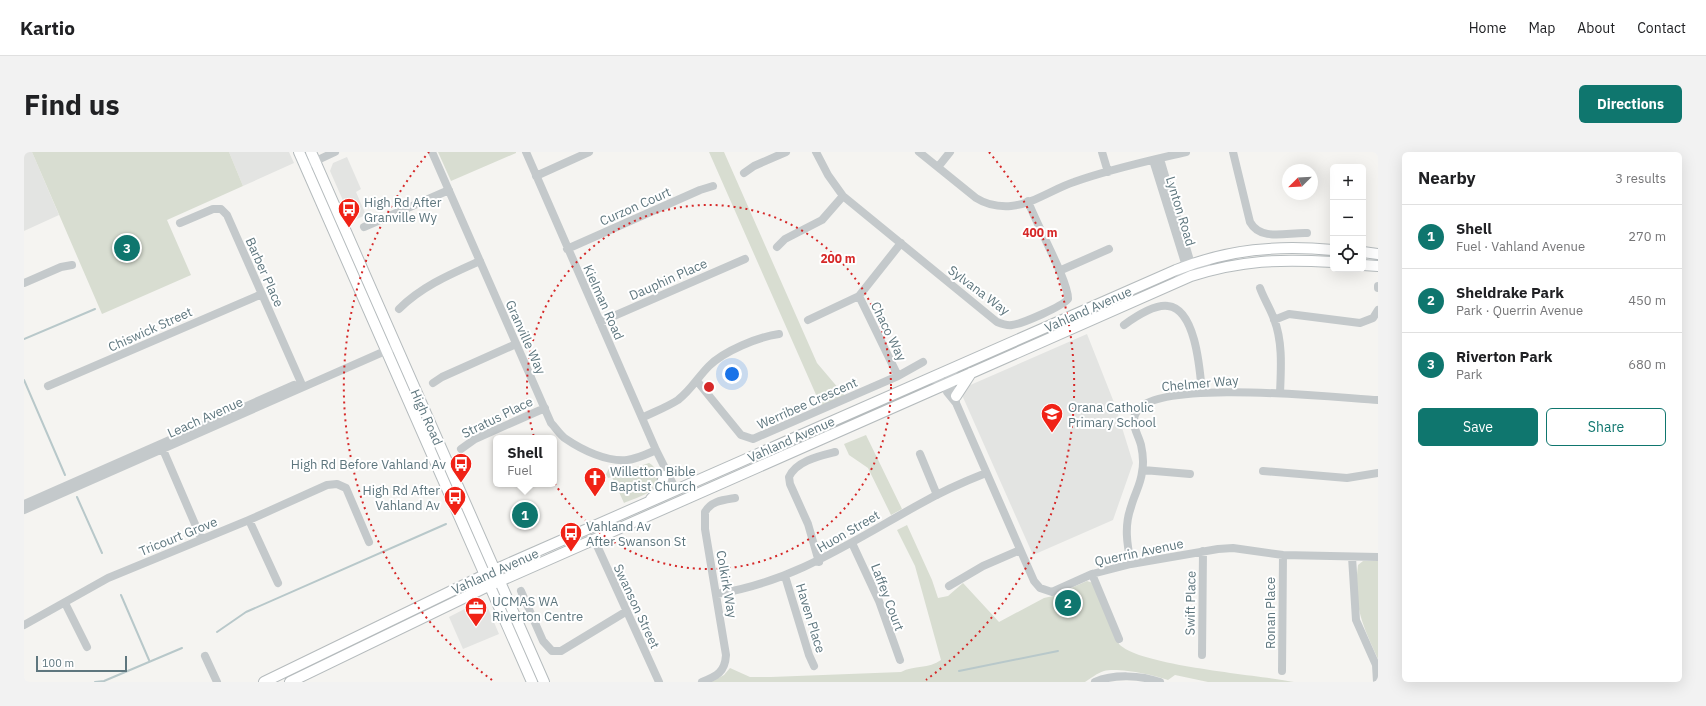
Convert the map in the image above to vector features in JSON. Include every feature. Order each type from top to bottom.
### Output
[{"type":"main road","name":"High Road","points":[[299,152],[532,682]]},
{"type":"main road","name":"High Road","points":[[313,157],[544,682]]},
{"type":"main road","name":"Vahland Avenue","points":[[266,682],[494,570],[647,503],[675,488],[1188,266],[1226,254],[1255,249],[1272,248],[1330,250]]},
{"type":"main road","points":[[1366,252],[1378,254]]},
{"type":"main road","name":"Vahland Avenue","points":[[290,682],[489,585],[1191,276],[1235,265],[1274,260],[1330,262]]},
{"type":"main road","points":[[1366,265],[1378,266]]},
{"type":"main road","points":[[956,400],[971,373]]},
{"type":"main road","points":[[647,503],[660,490],[664,476]]},
{"type":"main road","points":[[662,510],[671,498],[675,488],[682,494],[695,490],[705,490]]},
{"type":"street","points":[[305,166],[313,157],[335,152]]},
{"type":"street","name":"Granville Way","points":[[432,152],[552,423],[564,438],[585,450],[607,458],[626,460],[639,458],[656,450]]},
{"type":"street","name":"Kielman Road","points":[[526,152],[656,450],[675,488]]},
{"type":"street","points":[[536,176],[589,152]]},
{"type":"street","points":[[744,173],[754,166],[786,152]]},
{"type":"street","name":"Sylvana Way","points":[[816,152],[828,175],[843,196],[997,322],[1008,326],[1017,324],[1066,302],[1068,295],[1028,201]]},
{"type":"street","points":[[919,152],[984,203],[1001,206],[1028,201],[1071,182],[1186,152]]},
{"type":"street","points":[[938,167],[950,152]]},
{"type":"street","points":[[1102,152],[1108,172]]},
{"type":"street","points":[[1232,152],[1250,222],[1255,230],[1263,234],[1307,233]]},
{"type":"street","name":"Lynton Road","points":[[1156,159],[1188,266]]},
{"type":"street","name":"Curzon Court","points":[[568,249],[700,190],[713,186]]},
{"type":"street","points":[[364,227],[449,190]]},
{"type":"street","points":[[777,247],[785,239],[822,220],[843,196]]},
{"type":"street","name":"Barber Place","points":[[180,223],[213,209],[221,209],[227,215],[302,384]]},
{"type":"street","points":[[808,320],[859,296],[901,243]]},
{"type":"street","points":[[1059,271],[1109,249]]},
{"type":"street","name":"Dauphin Place","points":[[600,322],[745,259]]},
{"type":"street","points":[[400,309],[412,297],[429,285],[480,261]]},
{"type":"street","points":[[1172,285],[1188,266],[1199,269],[1228,262],[1235,265]]},
{"type":"street","points":[[24,283],[61,267],[72,265]]},
{"type":"street","points":[[1260,288],[1274,320],[1281,354],[1280,393]]},
{"type":"street","name":"Chiswick Street","points":[[48,386],[262,294]]},
{"type":"street","name":"Chaco Way","points":[[859,296],[898,376]]},
{"type":"street","points":[[1124,325],[1158,307],[1169,306],[1179,310],[1186,319],[1196,347],[1202,392]]},
{"type":"street","points":[[1274,320],[1289,314],[1360,323],[1372,318],[1378,310]]},
{"type":"street","points":[[642,418],[678,400],[697,381],[710,365],[719,358],[766,336],[779,334]]},
{"type":"street","name":"Leach Avenue","points":[[24,510],[302,384],[395,344]]},
{"type":"street","points":[[433,383],[442,377],[516,344]]},
{"type":"street","name":"Werribee Crescent","points":[[697,381],[741,435],[753,439],[898,376],[923,362]]},
{"type":"street","points":[[928,379],[948,383],[956,367]]},
{"type":"street","name":"Querrin Avenue","points":[[948,383],[947,392],[956,400],[986,473],[1034,581],[1040,588],[1047,591],[1059,590],[1092,574],[1131,564],[1203,551],[1233,548],[1283,555],[1352,558],[1378,557]]},
{"type":"street","name":"Chelmer Way","points":[[1131,564],[1127,541],[1128,516],[1143,470],[1140,444],[1133,423],[1137,410],[1143,405],[1160,399],[1202,392],[1238,391],[1378,400]]},
{"type":"street","name":"Stratus Place","points":[[461,449],[474,439],[545,408]]},
{"type":"street","points":[[162,447],[201,538]]},
{"type":"street","name":"Leach Avenue","points":[[24,504],[162,447]]},
{"type":"street","points":[[819,562],[814,551],[808,524],[789,478],[796,467],[834,452]]},
{"type":"street","points":[[920,454],[937,495]]},
{"type":"street","name":"Kielman Road","points":[[661,461],[664,476],[675,488]]},
{"type":"street","points":[[1143,470],[1190,474]]},
{"type":"street","points":[[1263,471],[1347,478],[1378,473]]},
{"type":"street","name":"Huon Street","points":[[716,594],[785,576],[819,562],[937,495],[986,473]]},
{"type":"street","name":"Tricourt Grove","points":[[24,624],[65,602],[85,589],[108,578],[201,538],[249,520],[327,485],[337,484],[346,488],[369,542]]},
{"type":"street","name":"Colkirk Way","points":[[702,682],[722,672],[726,663],[726,655],[705,529],[705,512],[713,503],[735,498]]},
{"type":"street","points":[[249,520],[278,584]]},
{"type":"street","name":"Swanson Street","points":[[594,540],[659,682]]},
{"type":"street","name":"Laffey Court","points":[[852,543],[879,601],[900,660]]},
{"type":"street","points":[[949,586],[983,566],[1020,550]]},
{"type":"street","name":"Swift Place","points":[[1202,655],[1203,551]]},
{"type":"street","name":"Ronan Place","points":[[1282,671],[1283,555]]},
{"type":"street","points":[[1352,558],[1356,620],[1376,665],[1377,682]]},
{"type":"street","points":[[1092,574],[1119,639]]},
{"type":"street","name":"Haven Place","points":[[785,576],[809,655],[814,666]]},
{"type":"street","points":[[522,591],[543,641],[552,652],[561,651],[627,611]]},
{"type":"street","points":[[65,602],[87,647]]},
{"type":"street","points":[[205,656],[217,682]]},
{"type":"street","points":[[1094,682],[1115,676],[1160,682]]},
{"type":"shaded area","points":[[24,152],[32,152],[59,215],[24,231]]},
{"type":"shaded area","points":[[32,152],[229,152],[243,186],[167,220],[191,275],[102,314]]},
{"type":"shaded area","points":[[229,152],[289,152],[294,163],[243,186]]},
{"type":"shaded area","points":[[438,152],[516,152],[516,153],[451,181]]},
{"type":"shaded area","points":[[709,152],[724,152],[817,363],[845,396],[821,406]]},
{"type":"shaded area","points":[[347,157],[361,189],[356,192],[366,215],[352,221],[330,171],[333,163]]},
{"type":"shaded area","name":"Orana Catholic Primary School","points":[[1087,334],[1115,405],[1133,463],[1113,520],[1033,555],[962,395],[968,386]]},
{"type":"shaded area","points":[[866,435],[902,509],[891,515],[868,468],[849,455],[844,444]]},
{"type":"shaded area","points":[[649,463],[654,467],[657,476],[656,486],[646,494],[624,503],[612,477],[608,478],[606,474],[609,468],[629,468]]},
{"type":"shaded area","points":[[907,525],[932,580],[938,598],[948,596],[963,583],[999,622],[1044,598],[1053,596],[1087,581],[1093,583],[1119,644],[1131,652],[1174,664],[1201,669],[1294,682],[1208,682],[1175,675],[1168,680],[1145,674],[1110,670],[1101,672],[1085,682],[711,682],[724,675],[730,668],[750,677],[771,677],[901,672],[911,668],[932,665],[941,660],[915,566],[897,530]]},
{"type":"shaded area","points":[[1363,561],[1378,561],[1378,659],[1363,624],[1358,603],[1358,565]]},
{"type":"shaded area","points":[[484,599],[499,634],[463,649],[449,617]]},
{"type":"waterway","points":[[24,339],[95,309]]},
{"type":"waterway","points":[[24,380],[65,475]]},
{"type":"waterway","points":[[77,497],[102,553]]},
{"type":"waterway","points":[[217,632],[246,612],[446,524]]},
{"type":"waterway","points":[[121,595],[149,660]]},
{"type":"waterway","points":[[95,682],[104,681],[182,648]]},
{"type":"waterway","points":[[959,671],[1058,651]]},
{"type":"place","name":"High Rd After Granville Wy","points":[[349,228]]},
{"type":"place","name":"Riverton Park","points":[[127,248]]},
{"type":"place","name":"Orana Catholic Primary School","points":[[1052,434]]},
{"type":"place","name":"High Rd Before Vahland Av","points":[[461,484]]},
{"type":"place","name":"Willetton Bible Baptist Church","points":[[595,498]]},
{"type":"place","name":"Shell","points":[[525,515]]},
{"type":"place","name":"High Rd After Vahland Av","points":[[455,516]]},
{"type":"place","name":"Vahland Av After Swanson St","points":[[571,552]]},
{"type":"place","name":"Sheldrake Park","points":[[1068,603]]},
{"type":"place","name":"UCMAS WA Riverton Centre","points":[[476,628]]}]
